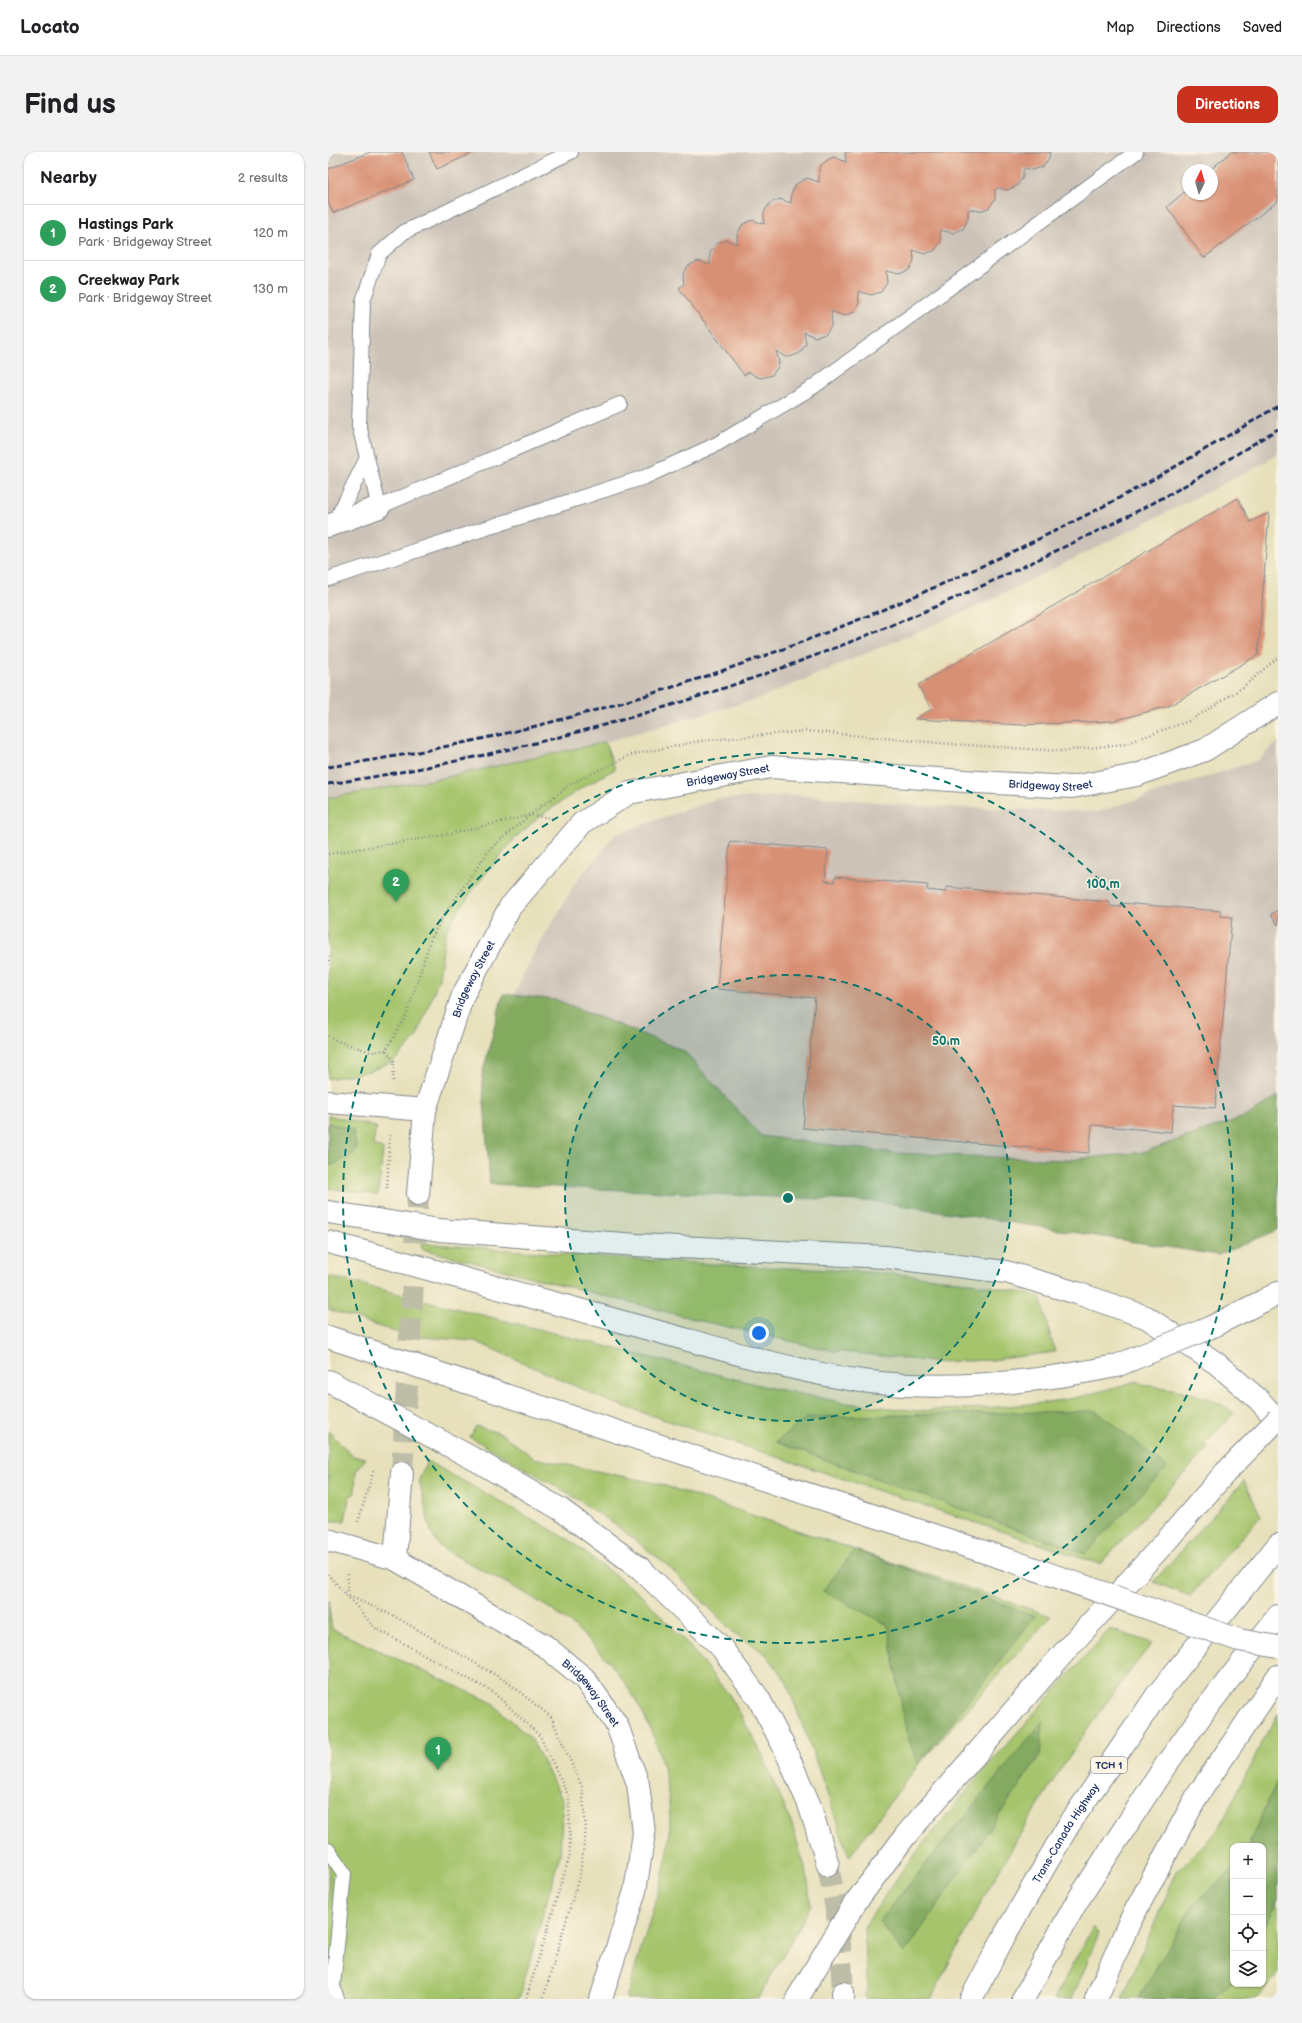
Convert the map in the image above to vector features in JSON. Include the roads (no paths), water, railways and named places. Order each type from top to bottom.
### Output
[{"type":"main road","points":[[331,525],[379,507]]},
{"type":"main road","name":"Bridgeway Street","points":[[418,1194],[425,1110],[463,995],[496,932],[510,907],[582,823],[629,792],[771,767],[978,782],[1072,786],[1137,775],[1205,750],[1278,703]]},
{"type":"main road","points":[[328,1102],[425,1110]]},
{"type":"main road","points":[[328,1212],[440,1230],[637,1245],[886,1257],[1006,1272],[1077,1293],[1146,1317],[1216,1362],[1259,1400],[1278,1420],[1225,1473],[1167,1540],[1067,1649],[906,1835],[855,1903],[798,1999]]},
{"type":"main road","points":[[328,1242],[783,1365],[862,1381],[929,1386],[991,1385],[1057,1378],[1116,1366],[1209,1328],[1270,1297]]},
{"type":"main road","points":[[328,1337],[1009,1560],[1239,1640],[1278,1647]]},
{"type":"main road","points":[[328,1381],[455,1449],[560,1509],[647,1575],[721,1647],[759,1699],[784,1747],[809,1804],[828,1865]]},
{"type":"main road","points":[[395,1559],[402,1473]]},
{"type":"main road","name":"Bridgeway Street","points":[[328,1540],[395,1559],[545,1646],[584,1678],[617,1725],[638,1784],[644,1833],[635,1891],[601,1999]]},
{"type":"main road","name":"Trans-Canada Highway","points":[[972,1999],[1006,1933],[1072,1819],[1157,1695],[1276,1547]]},
{"type":"main road","points":[[1023,1999],[1076,1903],[1158,1776],[1205,1710],[1278,1616]]},
{"type":"main road","points":[[1096,1999],[1130,1922],[1197,1796],[1278,1676]]},
{"type":"lane","points":[[571,152],[404,232],[379,254],[363,301],[359,425],[379,507],[620,404]]},
{"type":"lane","points":[[328,579],[645,477],[717,444],[812,387],[1136,152]]},
{"type":"lane","points":[[331,525],[367,458]]},
{"type":"lane","points":[[328,1850],[344,1872],[333,1986],[337,1999]]},
{"type":"tunnel","points":[[402,1473],[418,1194]]},
{"type":"tunnel","points":[[828,1865],[839,1926],[843,1993]]},
{"type":"railway","points":[[328,767],[429,750],[530,727],[629,701],[727,669],[823,634],[1012,552],[1104,506],[1170,470],[1278,406]]},
{"type":"railway","points":[[328,784],[421,768],[512,749],[603,725],[692,698],[781,668],[868,635],[1039,559],[1126,517],[1177,490],[1278,429]]},
{"type":"place","name":"Creekway Park","points":[[396,902]]},
{"type":"place","name":"Hastings Park","points":[[438,1770]]}]
